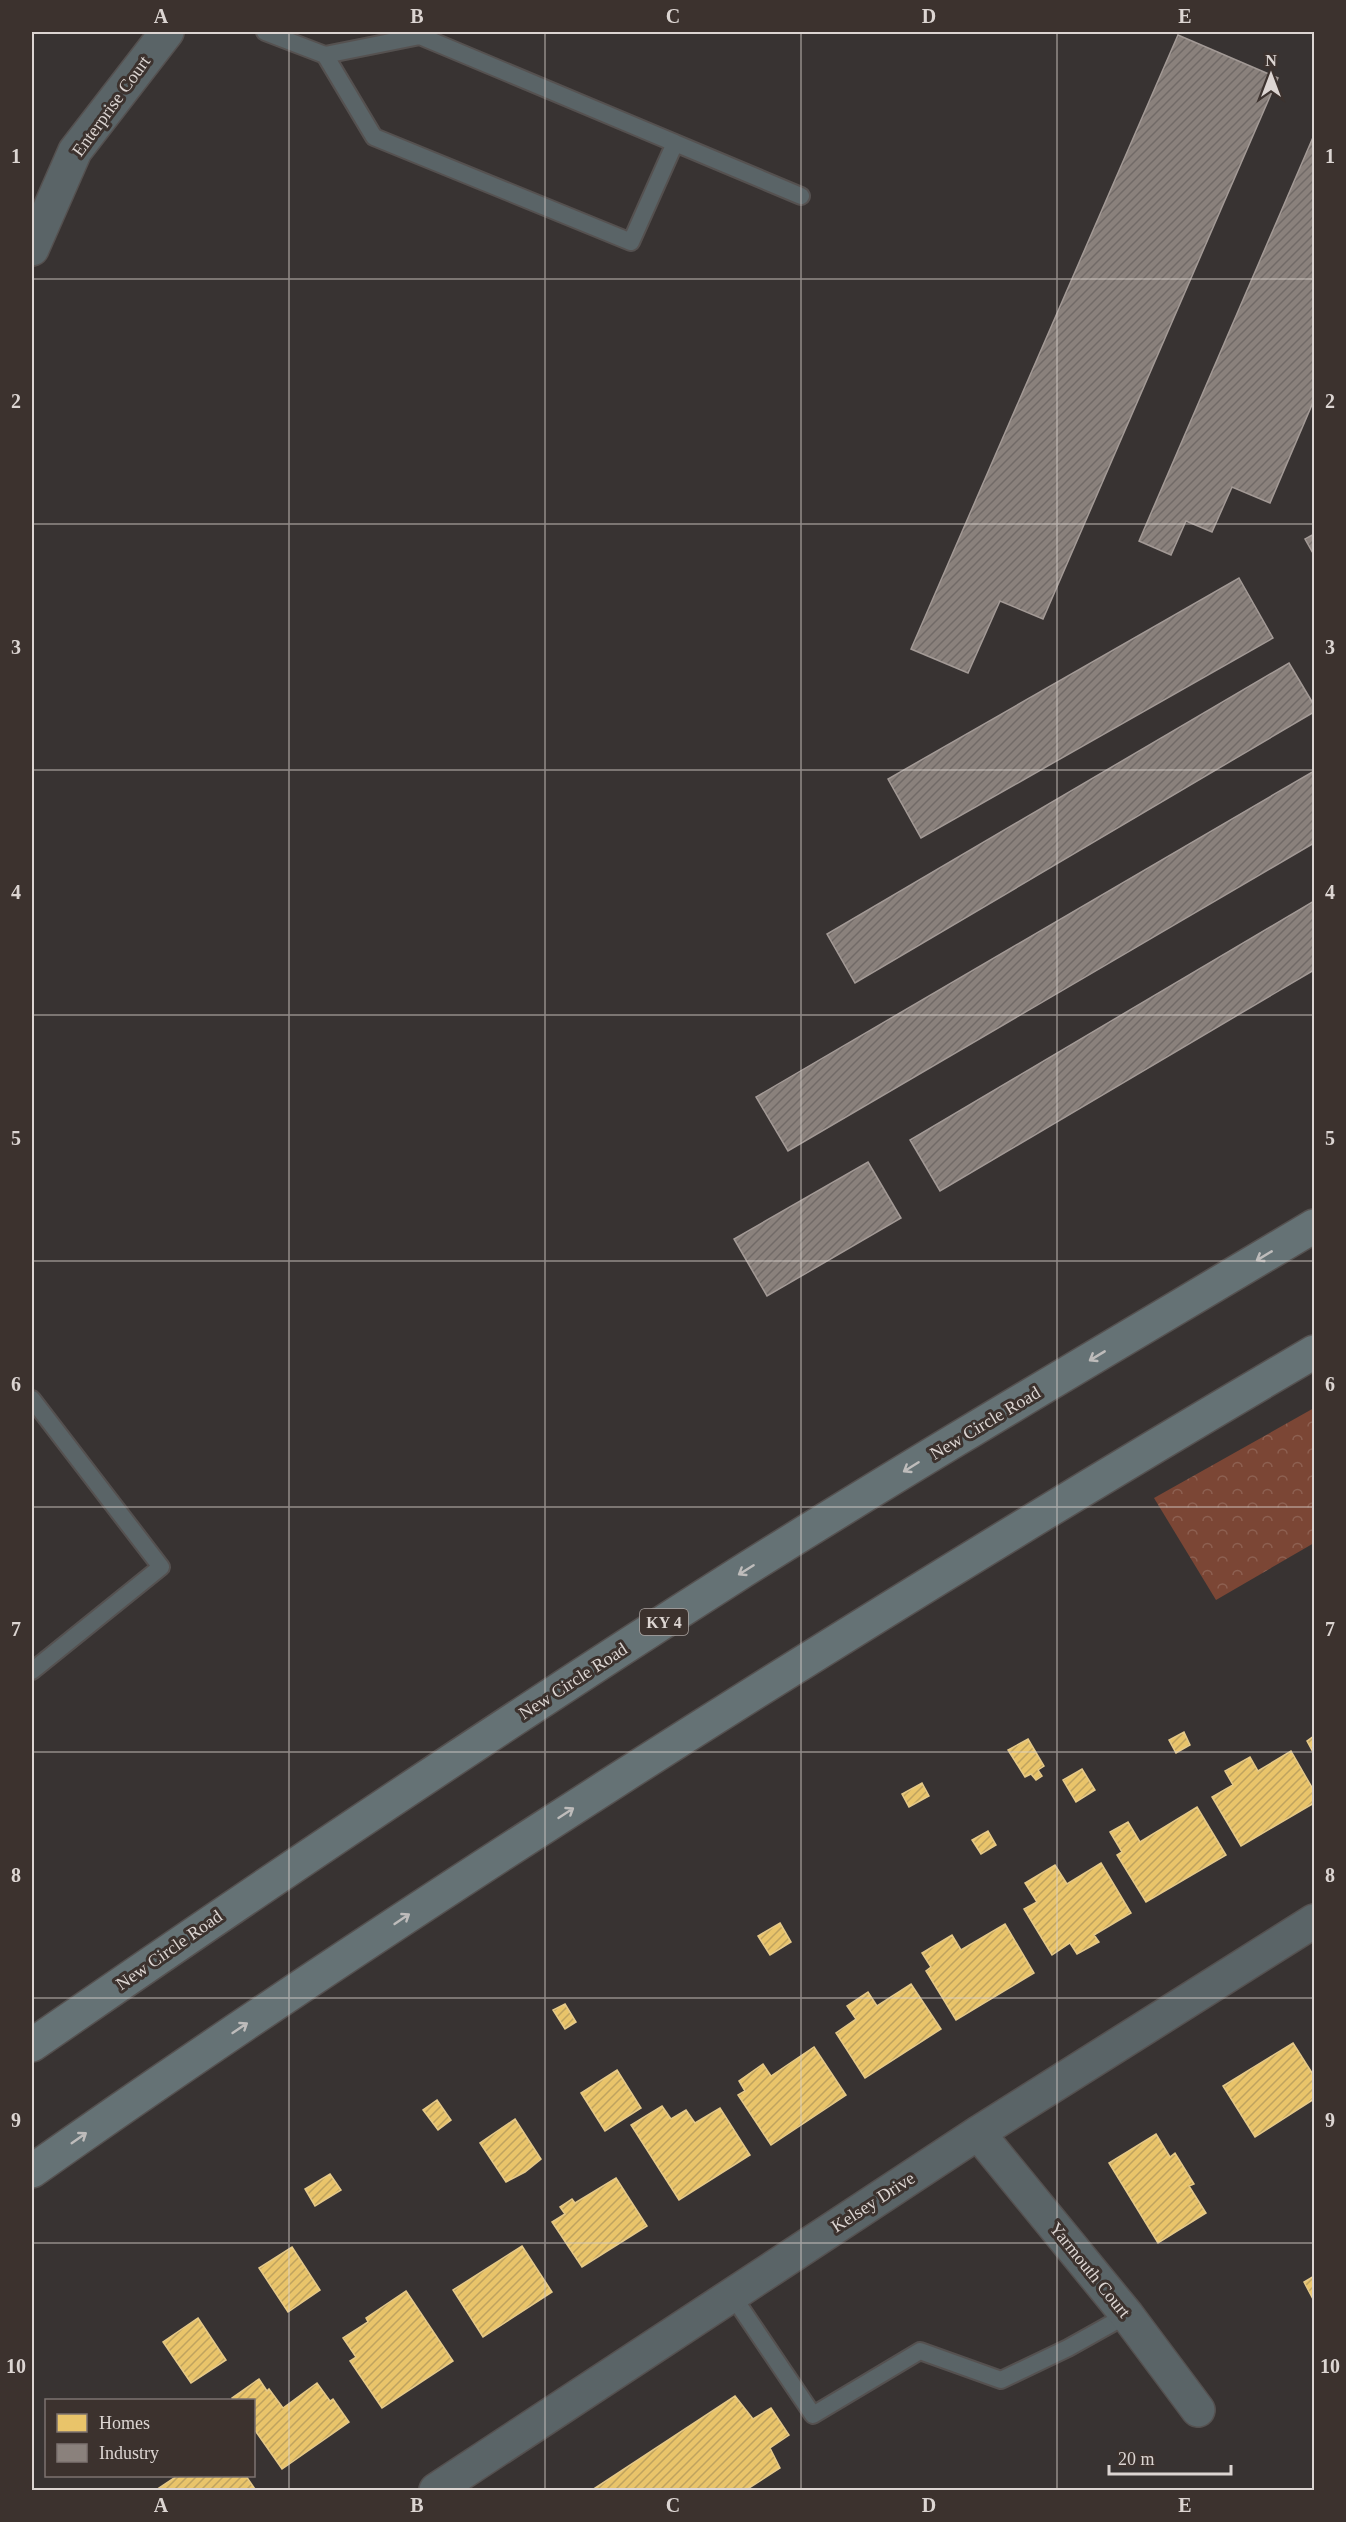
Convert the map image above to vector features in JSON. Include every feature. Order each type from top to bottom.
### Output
[{"type":"highway","name":"New Circle Road","points":[[32,2045],[252,1893],[722,1584],[919,1462],[1314,1226]]},
{"type":"highway","points":[[32,2171],[445,1890],[812,1655],[1163,1441],[1314,1352]]},
{"type":"street","name":"Enterprise Court","points":[[32,249],[75,151],[167,32]]},
{"type":"street","name":"Kelsey Drive","points":[[450,2486],[732,2295],[978,2133],[1314,1921]]},
{"type":"street","name":"Yarmouth Court","points":[[978,2133],[1127,2315],[1198,2410]]},
{"type":"lane","points":[[265,32],[325,55],[420,36],[801,196]]},
{"type":"lane","points":[[325,55],[374,137],[631,242],[675,143]]},
{"type":"lane","points":[[32,1399],[161,1567],[32,1671]]},
{"type":"lane","points":[[732,2295],[813,2415],[920,2351],[1001,2380],[1068,2348],[1127,2315]]},
{"type":"green space","points":[[1314,1408],[1314,1543],[1216,1600],[1154,1498]]},
{"type":"building: Homes","points":[[1184,1732],[1190,1745],[1176,1753],[1169,1740]]},
{"type":"building: Homes","points":[[1314,1736],[1314,1754],[1307,1741]]},
{"type":"building: Homes","points":[[1028,1739],[1044,1766],[1038,1770],[1042,1776],[1036,1780],[1031,1774],[1025,1777],[1008,1750]]},
{"type":"building: Homes","points":[[1291,1751],[1314,1791],[1314,1803],[1241,1846],[1212,1797],[1233,1785],[1225,1771],[1250,1757],[1258,1771]]},
{"type":"building: Homes","points":[[1082,1769],[1095,1790],[1076,1802],[1063,1780]]},
{"type":"building: Homes","points":[[922,1783],[929,1796],[909,1807],[902,1794]]},
{"type":"building: Homes","points":[[1197,1807],[1226,1855],[1146,1902],[1117,1855],[1122,1852],[1110,1832],[1128,1822],[1140,1842]]},
{"type":"building: Homes","points":[[988,1831],[996,1845],[981,1854],[972,1840]]},
{"type":"building: Homes","points":[[1101,1863],[1131,1913],[1094,1935],[1099,1942],[1077,1954],[1070,1943],[1052,1955],[1024,1909],[1037,1902],[1025,1883],[1055,1865],[1067,1884]]},
{"type":"building: Homes","points":[[780,1923],[791,1942],[770,1955],[758,1936]]},
{"type":"building: Homes","points":[[1005,1924],[1034,1973],[956,2020],[926,1971],[931,1967],[922,1953],[952,1935],[961,1950]]},
{"type":"building: Homes","points":[[911,1984],[941,2029],[865,2078],[836,2033],[856,2019],[847,2006],[868,1992],[877,2006]]},
{"type":"building: Homes","points":[[565,2004],[576,2022],[565,2029],[553,2010]]},
{"type":"building: Homes","points":[[1293,2043],[1314,2076],[1314,2099],[1255,2137],[1223,2086]]},
{"type":"building: Homes","points":[[814,2047],[846,2095],[771,2145],[738,2095],[745,2091],[739,2081],[763,2064],[771,2076]]},
{"type":"building: Homes","points":[[617,2070],[641,2108],[605,2131],[581,2093]]},
{"type":"building: Homes","points":[[437,2100],[451,2120],[438,2130],[423,2110]]},
{"type":"building: Homes","points":[[662,2106],[671,2119],[686,2110],[695,2123],[720,2108],[750,2155],[679,2200],[631,2125]]},
{"type":"building: Homes","points":[[515,2119],[541,2159],[525,2172],[506,2182],[480,2143]]},
{"type":"building: Homes","points":[[1156,2134],[1170,2157],[1175,2153],[1194,2184],[1189,2186],[1206,2213],[1158,2243],[1109,2163]]},
{"type":"building: Homes","points":[[330,2174],[341,2190],[315,2206],[305,2189]]},
{"type":"building: Homes","points":[[616,2178],[647,2226],[582,2267],[552,2222],[565,2214],[560,2207],[572,2199],[575,2203]]},
{"type":"building: Homes","points":[[522,2246],[552,2292],[483,2337],[453,2290]]},
{"type":"building: Homes","points":[[292,2247],[320,2290],[288,2312],[259,2268]]},
{"type":"building: Homes","points":[[1314,2276],[1314,2301],[1304,2282]]},
{"type":"building: Homes","points":[[406,2291],[453,2361],[382,2408],[350,2361],[356,2357],[343,2338],[368,2322],[366,2318]]},
{"type":"building: Homes","points":[[198,2318],[226,2360],[191,2383],[163,2342]]},
{"type":"building: Homes","points":[[259,2379],[283,2408],[317,2383],[330,2401],[333,2399],[349,2422],[282,2469],[255,2430],[255,2399],[232,2398]]},
{"type":"building: Homes","points":[[735,2396],[753,2419],[771,2408],[789,2435],[770,2448],[780,2468],[746,2490],[592,2490]]},
{"type":"building: Homes","points":[[176,2477],[247,2477],[255,2489],[156,2490]]},
{"type":"building: Industry","points":[[1178,35],[1278,78],[1043,619],[1000,601],[968,673],[911,649]]},
{"type":"building: Industry","points":[[1314,135],[1314,400],[1270,503],[1232,487],[1212,532],[1186,521],[1171,555],[1139,541]]},
{"type":"building: Industry","points":[[1314,534],[1314,555],[1305,539]]},
{"type":"building: Industry","points":[[1239,578],[1273,638],[921,838],[888,779]]},
{"type":"building: Industry","points":[[1289,663],[1314,705],[1314,712],[855,983],[827,934]]},
{"type":"building: Industry","points":[[1314,771],[1314,843],[788,1151],[756,1097]]},
{"type":"building: Industry","points":[[1314,901],[1314,970],[940,1191],[910,1140]]},
{"type":"building: Industry","points":[[868,1162],[901,1218],[767,1296],[734,1239]]}]
